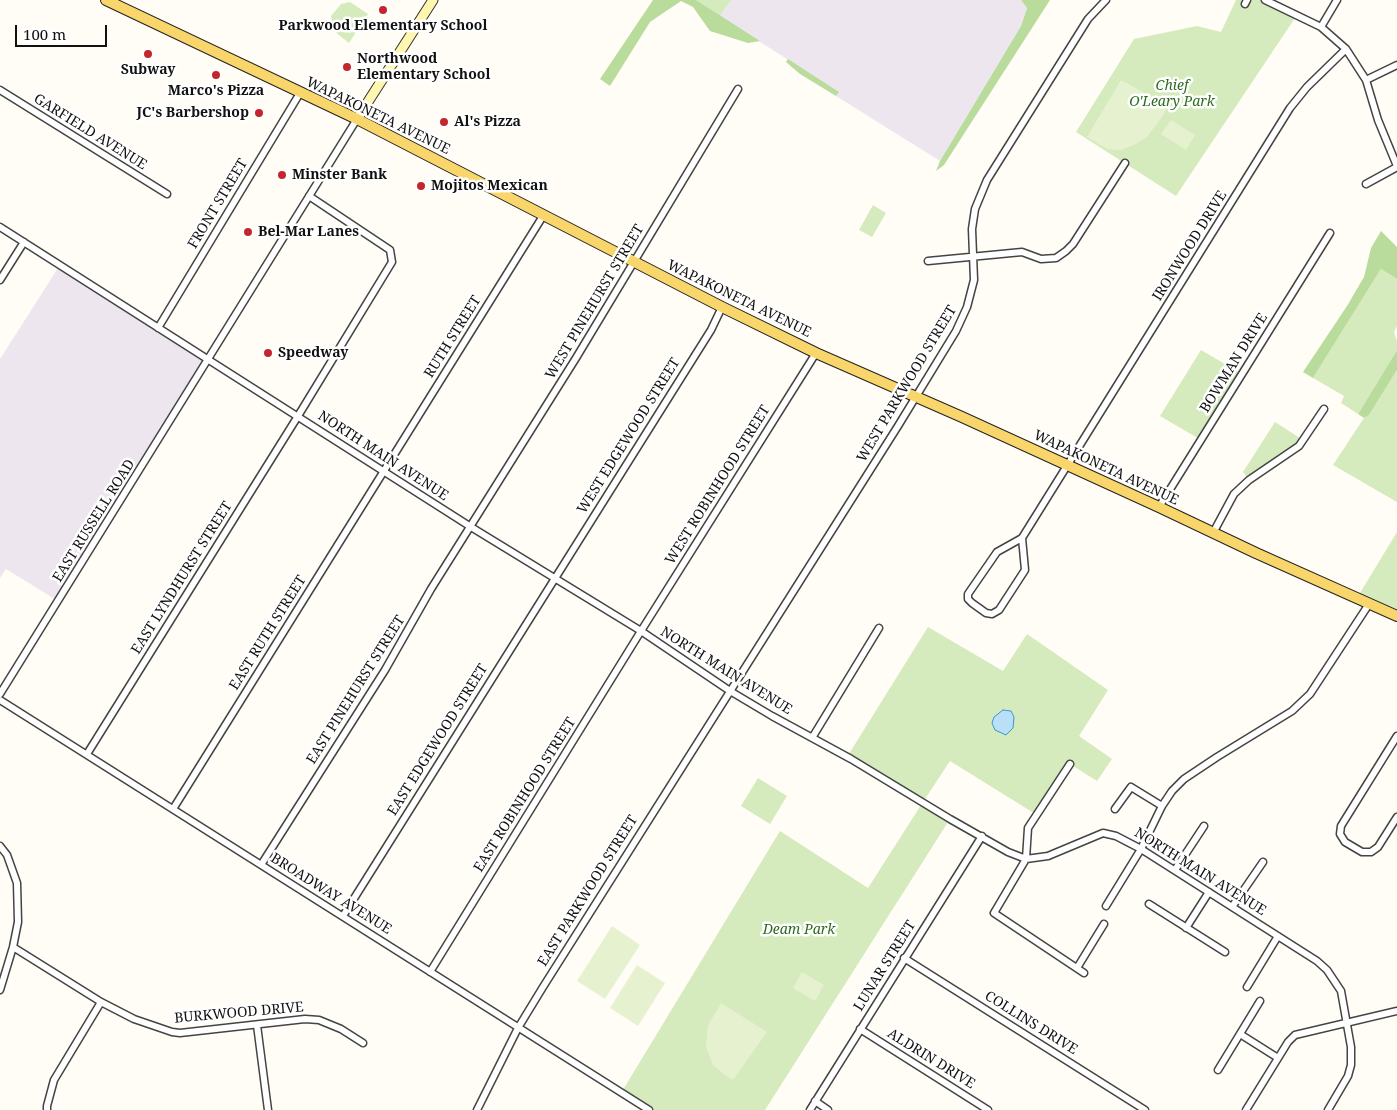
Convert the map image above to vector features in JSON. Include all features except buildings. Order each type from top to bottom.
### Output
[{"type":"main road","name":"WAPAKONETA AVENUE","points":[[106,0],[357,119],[634,263],[816,352],[1397,616]]},
{"type":"main road","points":[[357,119],[433,0]]},
{"type":"street","name":"WEST PARKWOOD STREET","points":[[730,691],[956,330],[968,307],[974,280],[972,229],[975,208],[987,180],[1088,19],[1106,0]]},
{"type":"street","points":[[1265,0],[1321,27],[1346,50],[1366,80],[1378,120],[1397,166],[1366,184]]},
{"type":"street","points":[[1321,27],[1337,0]]},
{"type":"street","name":"IRONWOOD DRIVE","points":[[1022,538],[1290,108],[1308,87],[1346,50]]},
{"type":"street","points":[[1366,80],[1397,66]]},
{"type":"street","name":"WEST PINEHURST STREET","points":[[471,527],[634,263],[738,89]]},
{"type":"street","name":"GARFIELD AVENUE","points":[[0,90],[167,194]]},
{"type":"street","name":"FRONT STREET","points":[[158,328],[300,93]]},
{"type":"street","name":"EAST RUSSELL ROAD","points":[[0,694],[357,119]]},
{"type":"street","points":[[928,261],[1022,252],[1041,259],[1056,258],[1073,244],[1125,163]]},
{"type":"street","name":"EAST LYNDHURST STREET","points":[[87,754],[392,262],[390,250],[309,196]]},
{"type":"street","name":"RUTH STREET","points":[[384,472],[543,216]]},
{"type":"street","name":"NORTH MAIN AVENUE","points":[[0,227],[471,527],[640,631],[730,691],[1008,852],[1026,859],[1048,856],[1103,833],[1116,836],[1175,870],[1317,961],[1327,970],[1341,991],[1351,1047],[1351,1065],[1348,1076],[1328,1110]]},
{"type":"street","name":"BOWMAN DRIVE","points":[[1159,507],[1330,233]]},
{"type":"street","points":[[0,280],[24,242]]},
{"type":"street","name":"WEST EDGEWOOD STREET","points":[[555,578],[711,330],[722,307]]},
{"type":"street","name":"WEST ROBINHOOD STREET","points":[[640,631],[816,352]]},
{"type":"street","points":[[1213,532],[1234,494],[1249,480],[1299,446],[1324,409]]},
{"type":"street","name":"EAST RUTH STREET","points":[[173,809],[384,472]]},
{"type":"street","name":"EAST PINEHURST STREET","points":[[261,865],[385,670],[431,589],[471,527]]},
{"type":"street","points":[[1022,538],[1025,570],[999,610],[992,614],[986,613],[968,600],[968,594],[997,552],[1022,538]]},
{"type":"street","name":"EAST EDGEWOOD STREET","points":[[343,916],[555,578]]},
{"type":"street","points":[[1106,906],[1141,849],[1162,806],[1172,791],[1184,779],[1216,757],[1292,711],[1310,694],[1369,604]]},
{"type":"street","points":[[812,738],[879,628]]},
{"type":"street","name":"EAST ROBINHOOD STREET","points":[[430,972],[640,631]]},
{"type":"street","name":"EAST PARKWOOD STREET","points":[[477,1110],[518,1028],[730,691]]},
{"type":"street","name":"BROADWAY AVENUE","points":[[0,700],[649,1110]]},
{"type":"street","points":[[1397,736],[1341,826],[1340,834],[1345,842],[1362,852],[1371,852],[1378,847],[1397,817]]},
{"type":"street","points":[[1070,764],[1028,828],[1026,859],[994,913],[1084,973]]},
{"type":"street","points":[[1116,809],[1131,787],[1162,806]]},
{"type":"street","points":[[1175,870],[1204,826]]},
{"type":"street","name":"LUNAR STREET","points":[[810,1110],[982,836]]},
{"type":"street","points":[[0,846],[6,855],[17,883],[18,922],[13,947],[0,988]]},
{"type":"street","points":[[1232,907],[1263,862]]},
{"type":"street","points":[[1186,928],[1209,892]]},
{"type":"street","points":[[1150,904],[1225,952]]},
{"type":"street","points":[[1077,968],[1104,924]]},
{"type":"street","points":[[1247,987],[1278,936]]},
{"type":"street","name":"BURKWOOD DRIVE","points":[[13,947],[101,1002],[134,1019],[172,1032],[180,1033],[305,1019],[319,1020],[341,1029],[363,1043]]},
{"type":"street","name":"COLLINS DRIVE","points":[[904,958],[1145,1110]]},
{"type":"street","points":[[1218,1070],[1260,1001]]},
{"type":"street","points":[[47,1110],[54,1080],[101,1002]]},
{"type":"street","points":[[1246,1110],[1288,1042],[1295,1035],[1397,1011]]},
{"type":"street","points":[[257,1025],[268,1110]]},
{"type":"street","name":"ALDRIN DRIVE","points":[[860,1029],[988,1110]]},
{"type":"street","points":[[1240,1034],[1278,1058]]},
{"type":"street","points":[[815,1102],[828,1110]]},
{"type":"shaded area","points":[[731,0],[1021,0],[1027,7],[1021,26],[940,161],[836,96],[838,92],[720,16]]},
{"type":"shaded area","points":[[60,265],[209,360],[58,601],[6,569],[0,578],[0,359]]},
{"type":"green space","points":[[653,0],[696,0],[760,41],[748,43],[710,31],[693,7],[681,1],[650,22],[610,86],[600,79]]},
{"type":"green space","points":[[696,0],[731,0],[720,16]]},
{"type":"green space","points":[[1021,0],[1050,0],[944,165],[936,171],[940,161],[1021,26],[1027,8]]},
{"type":"green space","name":"Chief O'Leary Park","points":[[1236,0],[1265,0],[1297,15],[1176,196],[1076,132],[1134,39],[1197,26],[1221,32]]},
{"type":"green space","points":[[350,2],[368,14],[349,43],[334,31],[331,16],[341,4]]},
{"type":"green space","points":[[788,59],[839,92],[836,96],[800,74],[786,62]]},
{"type":"green space","points":[[1121,80],[1168,106],[1147,137],[1121,150],[1107,149],[1087,137]]},
{"type":"green space","points":[[1171,120],[1195,135],[1186,150],[1161,134]]},
{"type":"green space","points":[[873,205],[886,213],[872,237],[859,230]]},
{"type":"green space","points":[[1381,231],[1397,247],[1397,279],[1381,269],[1313,378],[1303,372],[1364,277],[1371,248]]},
{"type":"green space","points":[[1381,269],[1397,279],[1397,326],[1394,332],[1397,350],[1358,414],[1341,403],[1344,396],[1313,378]]},
{"type":"green space","points":[[1201,350],[1242,374],[1201,440],[1160,416]]},
{"type":"green space","points":[[1397,350],[1397,370],[1369,415],[1364,418],[1358,414]]},
{"type":"green space","points":[[1397,370],[1397,502],[1333,465],[1364,418],[1369,415]]},
{"type":"green space","points":[[1275,422],[1303,440],[1249,480],[1243,472]]},
{"type":"green space","points":[[1397,532],[1397,616],[1357,598]]},
{"type":"green space","points":[[928,627],[1003,671],[1027,634],[1108,690],[1079,736],[1112,759],[1097,781],[1070,764],[1037,815],[950,761],[923,802],[847,757]]},
{"type":"green space","points":[[758,778],[787,796],[770,824],[741,806]]},
{"type":"green space","name":"Deam Park","points":[[923,802],[950,819],[765,1110],[649,1110],[621,1093],[780,831],[868,888]]},
{"type":"green space","points":[[612,926],[640,945],[605,999],[577,981]]},
{"type":"green space","points":[[637,965],[665,983],[638,1026],[610,1008]]},
{"type":"green space","points":[[802,972],[824,985],[815,1001],[793,988]]},
{"type":"green space","points":[[721,1003],[767,1032],[733,1080],[713,1065],[706,1047],[708,1025]]},
{"type":"water","points":[[1003,710],[1011,711],[1014,717],[1013,728],[1006,735],[995,730],[992,723],[994,717]]},
{"type":"place","name":"Parkwood Elementary School","points":[[383,10]]},
{"type":"place","name":"Subway","points":[[148,54]]},
{"type":"place","name":"Northwood Elementary School","points":[[347,67]]},
{"type":"place","name":"Marco's Pizza","points":[[216,75]]},
{"type":"place","name":"JC's Barbershop","points":[[259,113]]},
{"type":"place","name":"Al's Pizza","points":[[444,122]]},
{"type":"place","name":"Minster Bank","points":[[282,175]]},
{"type":"place","name":"Mojitos Mexican","points":[[421,186]]},
{"type":"place","name":"Bel-Mar Lanes","points":[[248,232]]},
{"type":"place","name":"Speedway","points":[[268,353]]}]
